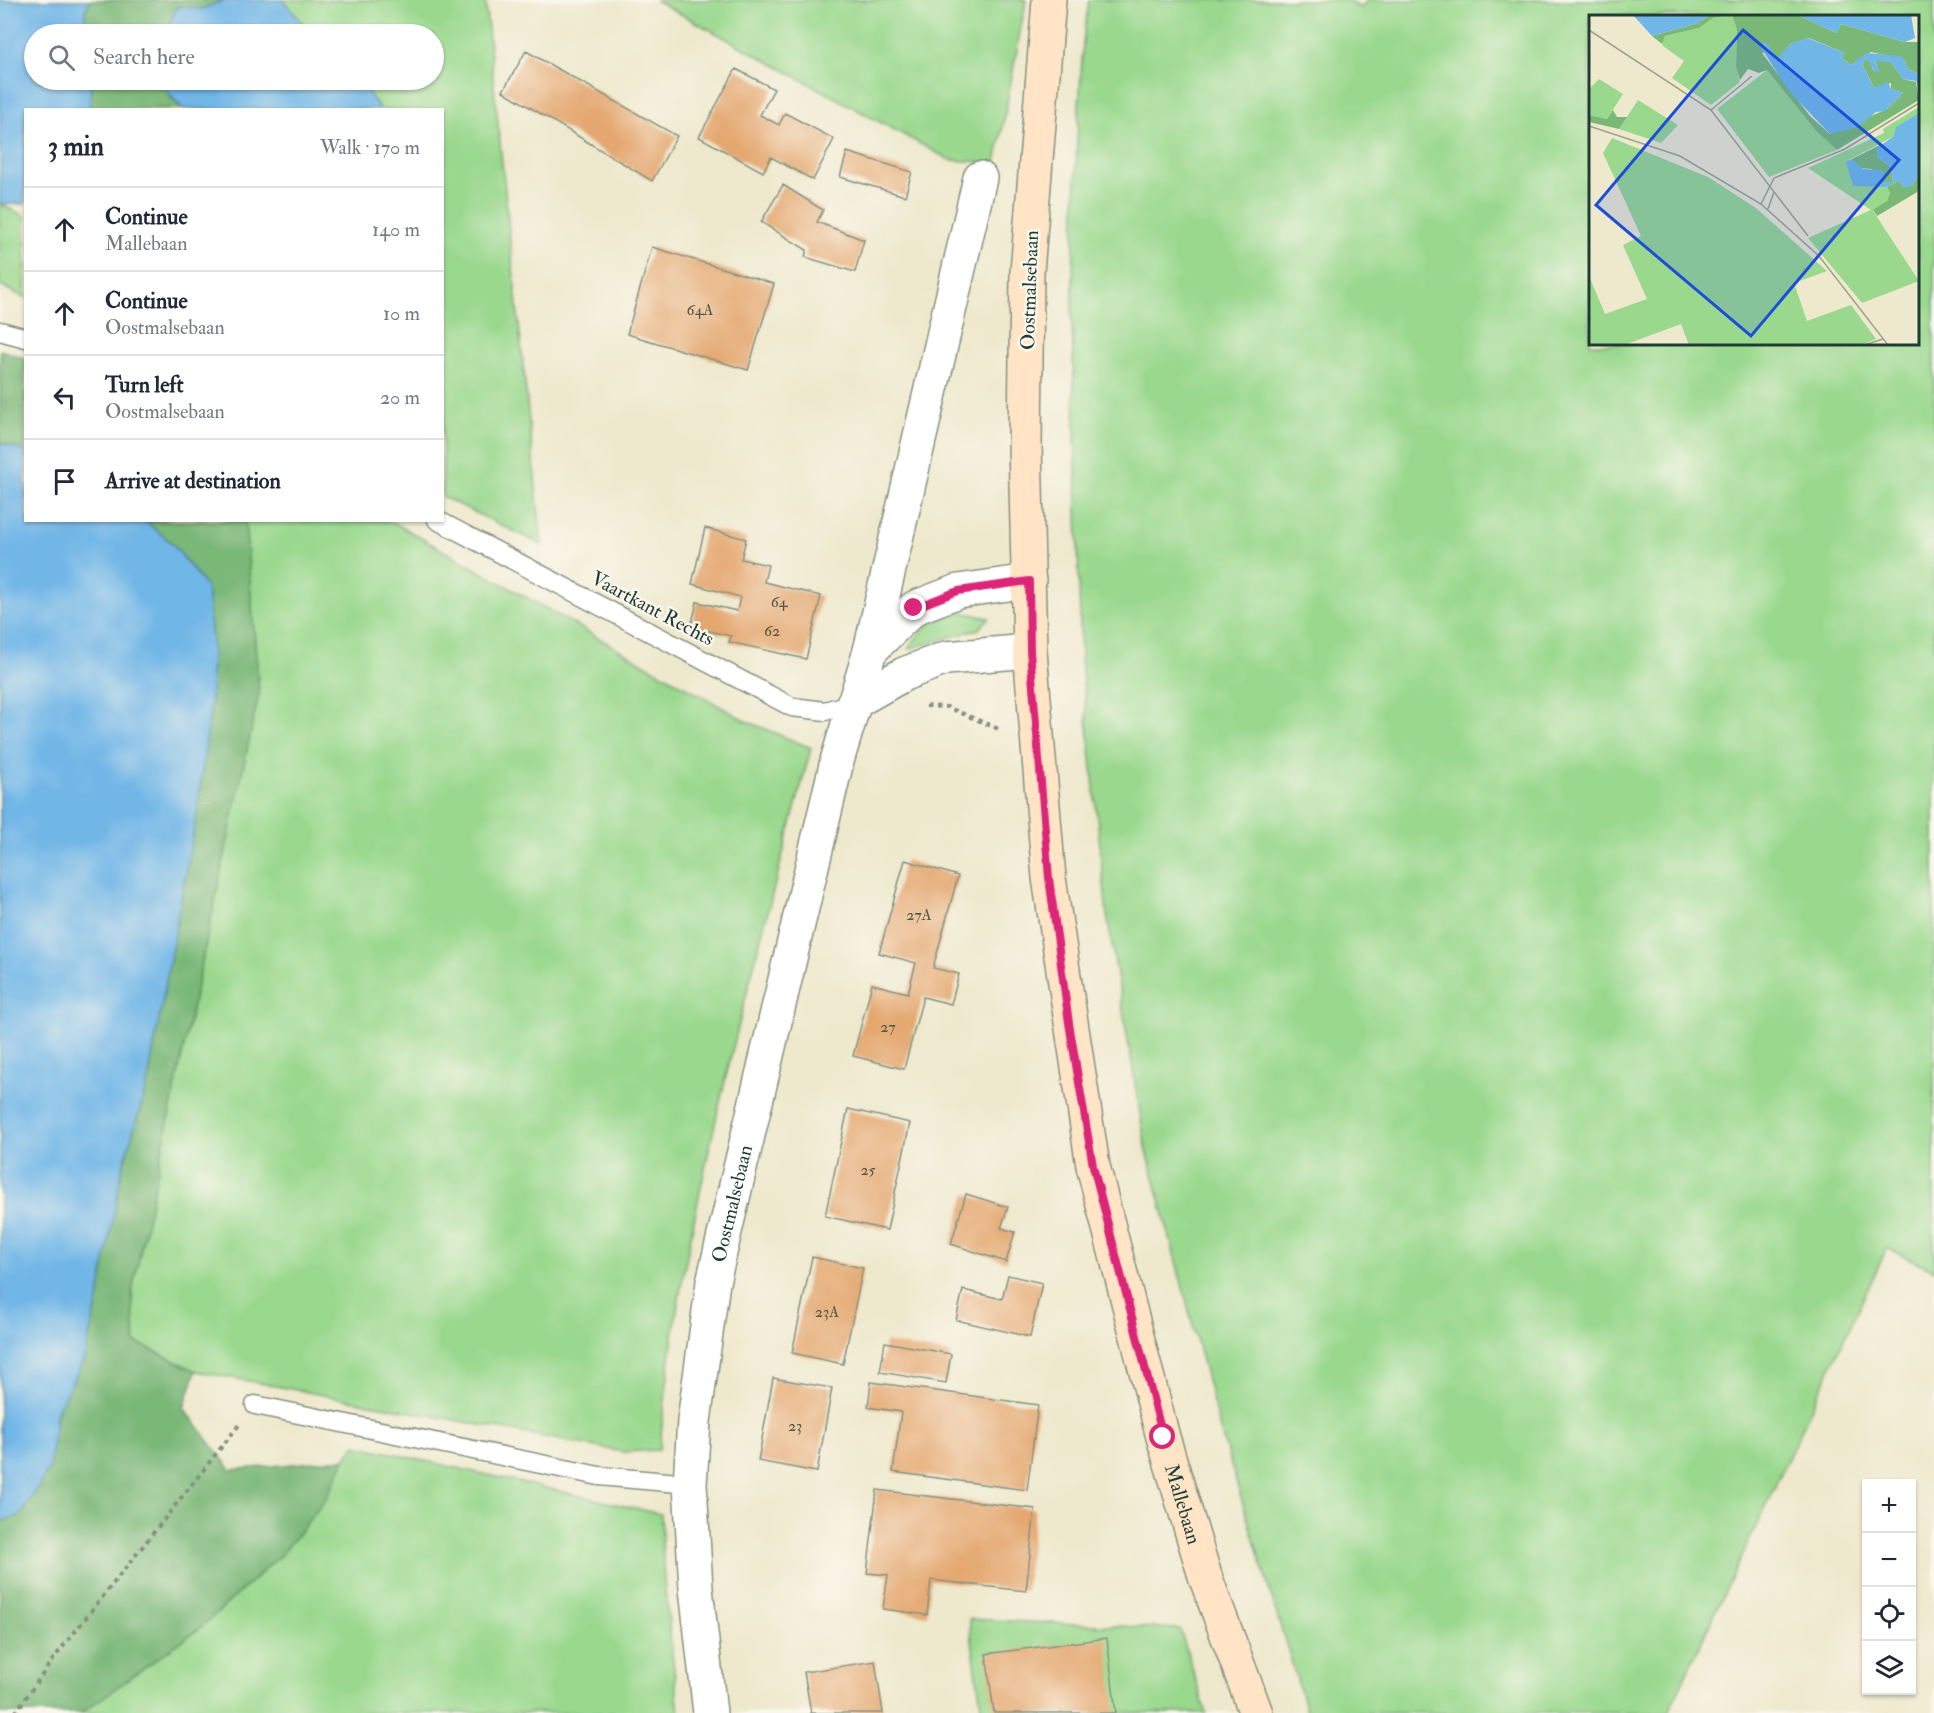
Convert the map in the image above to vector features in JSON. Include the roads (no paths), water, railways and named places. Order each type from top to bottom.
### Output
[{"type":"main road","name":"Oostmalsebaan","points":[[1030,651],[1025,443],[1027,272],[1049,0]]},
{"type":"main road","name":"Mallebaan","points":[[1030,651],[1049,878],[1069,1023],[1093,1166],[1163,1437],[1205,1576],[1256,1713]]},
{"type":"street","name":"Oostmalsebaan","points":[[710,1713],[696,1588],[690,1484],[694,1421],[713,1282],[853,703],[870,651],[980,178]]},
{"type":"street","name":"Oostmalsebaan","points":[[870,651],[914,608],[958,591],[1029,581]]},
{"type":"street","points":[[853,703],[904,674],[946,658],[1030,651]]},
{"type":"lane","points":[[0,331],[24,337]]},
{"type":"lane","name":"Vaartkant Rechts","points":[[441,522],[792,707],[825,711],[853,703]]},
{"type":"lane","points":[[255,1405],[599,1476],[690,1484]]},
{"type":"water","points":[[0,0],[90,0],[85,11],[86,24],[24,24],[24,90],[91,90],[90,108],[24,108],[24,204],[0,204]]},
{"type":"water","points":[[225,0],[283,0],[303,24],[170,24],[177,6],[202,9]]},
{"type":"water","points":[[167,90],[366,90],[379,108],[182,108]]},
{"type":"water","points":[[0,443],[24,451],[24,522],[146,522],[173,544],[207,588],[212,641],[211,704],[197,812],[147,1085],[122,1170],[99,1296],[83,1362],[57,1411],[49,1469],[21,1515],[0,1522]]}]
